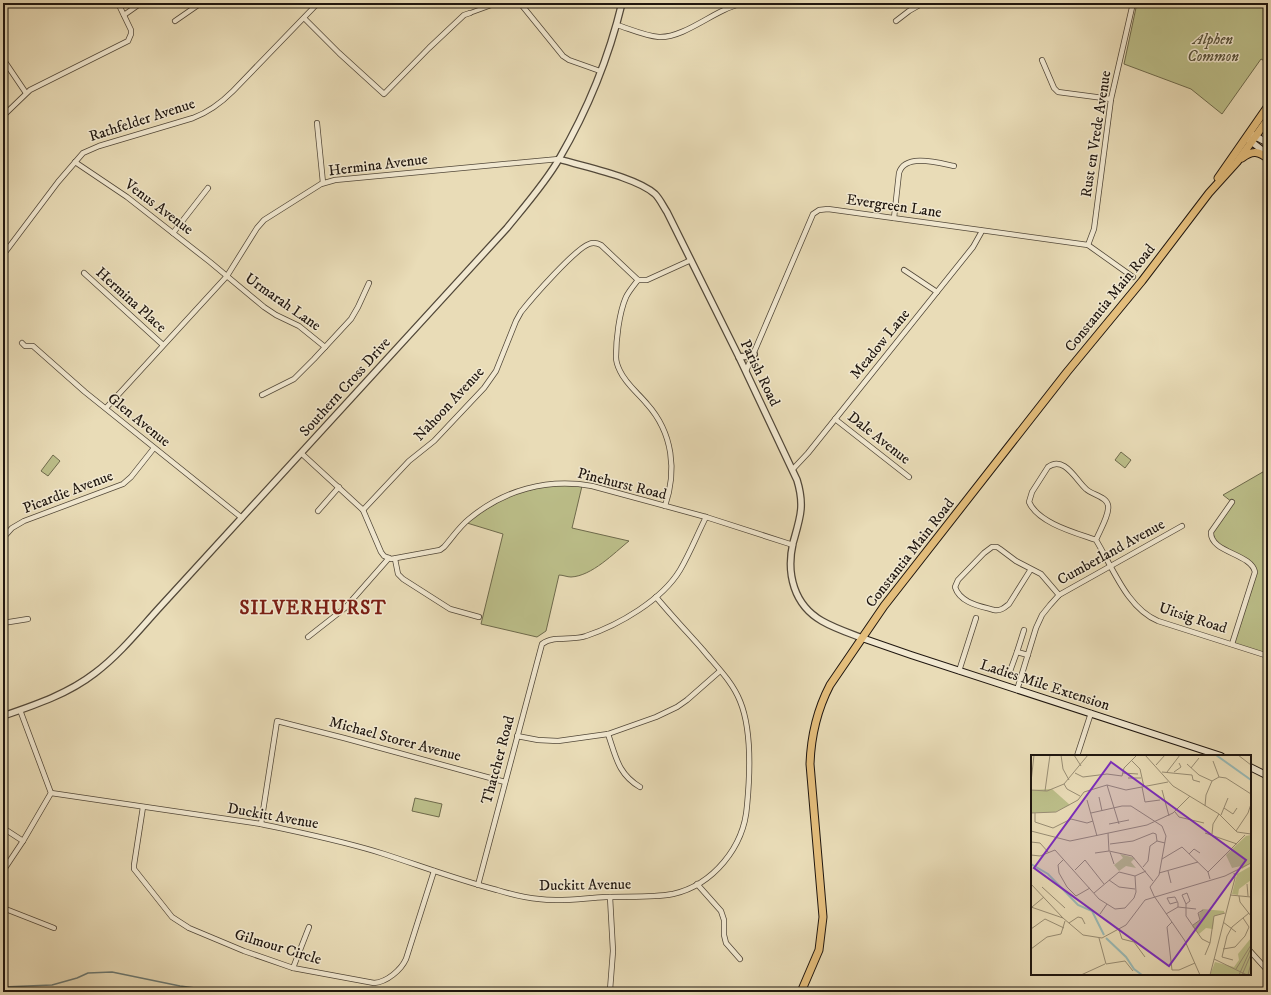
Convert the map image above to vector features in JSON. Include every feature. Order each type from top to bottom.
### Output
[{"type":"main road","name":"Constantia Main Road","points":[[801,992],[818,950],[823,917],[810,764],[812,740],[823,699],[836,675],[903,582],[1067,372],[1142,281],[1209,193],[1237,162],[1268,106]]},
{"type":"main road","name":"Constantia Main Road","points":[[1209,193],[1222,171],[1268,118]]},
{"type":"main road","points":[[1251,138],[1268,143]]},
{"type":"main road","points":[[1251,138],[1268,158]]},
{"type":"main road","points":[[1237,162],[1253,152],[1261,153],[1268,158]]},
{"type":"main road","name":"Ladies Mile Extension","points":[[862,638],[1218,755]]},
{"type":"main road","points":[[1251,768],[1268,776]]},
{"type":"street","points":[[3,116],[26,93],[126,42],[129,38],[131,30],[118,3]]},
{"type":"street","points":[[124,15],[141,3]]},
{"type":"street","points":[[175,22],[201,3]]},
{"type":"street","points":[[310,3],[317,5]]},
{"type":"street","points":[[304,18],[339,53],[384,94],[464,15],[498,3]]},
{"type":"street","points":[[520,3],[563,56],[569,60],[600,71]]},
{"type":"street","name":"Southern Cross Drive","points":[[3,716],[67,691],[88,678],[109,661],[507,228],[559,160],[594,88],[617,25],[622,3]]},
{"type":"street","points":[[617,25],[651,36],[668,36],[677,34],[724,10],[742,3]]},
{"type":"street","points":[[896,21],[923,3]]},
{"type":"street","name":"Rust en Vrede Avenue","points":[[1088,246],[1094,229],[1111,99],[1133,3]]},
{"type":"street","name":"Rathfelder Avenue","points":[[3,255],[54,187],[83,153],[90,149],[193,118],[207,112],[219,104],[233,91],[317,5]]},
{"type":"street","points":[[3,59],[26,93]]},
{"type":"street","points":[[1042,60],[1054,88],[1058,92],[1111,99]]},
{"type":"street","points":[[317,123],[323,183]]},
{"type":"street","name":"Hermina Avenue","points":[[106,408],[227,276],[264,220],[323,183],[335,180],[559,160]]},
{"type":"street","name":"Parish Road","points":[[559,160],[632,181],[645,187],[654,194],[667,212],[740,357],[793,469],[800,489],[802,507],[801,517],[790,562],[793,585],[802,603],[811,613],[823,622],[862,638]]},
{"type":"street","points":[[894,218],[899,173],[904,166],[910,162],[924,160],[954,166]]},
{"type":"street","name":"Venus Avenue","points":[[75,162],[127,197],[227,276]]},
{"type":"street","points":[[173,233],[208,188]]},
{"type":"street","name":"Evergreen Lane","points":[[746,371],[813,214],[819,210],[828,209],[1088,246],[1133,277]]},
{"type":"street","name":"Meadow Lane","points":[[793,469],[808,453],[937,292],[972,247],[982,231]]},
{"type":"street","name":"Nahoon Avenue","points":[[364,510],[409,461],[434,441],[484,388],[496,371],[516,321],[522,312],[574,254],[588,244],[595,243],[601,245],[638,280]]},
{"type":"street","points":[[664,506],[669,490],[672,468],[670,448],[666,433],[649,405],[624,378],[617,365],[616,358],[623,306],[630,290],[638,280],[647,280],[691,260]]},
{"type":"street","points":[[904,270],[937,292]]},
{"type":"street","name":"Hermina Place","points":[[84,273],[163,345]]},
{"type":"street","name":"Urmarah Lane","points":[[227,276],[264,307],[276,315],[299,326],[325,348]]},
{"type":"street","points":[[262,395],[294,379],[325,348],[351,319],[369,282]]},
{"type":"street","name":"Glen Avenue","points":[[22,343],[25,346],[33,346],[154,448],[242,518]]},
{"type":"street","points":[[740,357],[754,354]]},
{"type":"street","name":"Dale Avenue","points":[[835,419],[909,477]]},
{"type":"street","name":"Picardie Avenue","points":[[3,538],[12,528],[24,521],[123,484],[131,477],[154,448]]},
{"type":"street","points":[[301,453],[364,510],[381,552],[384,556],[389,558],[345,608],[308,637]]},
{"type":"street","points":[[1052,464],[1063,465],[1087,490],[1104,499],[1107,503],[1108,511],[1096,540],[1061,527],[1044,518],[1031,507],[1029,502],[1032,492],[1048,467],[1052,464]]},
{"type":"street","name":"Pinehurst Road","points":[[389,558],[395,559],[440,550],[468,520],[502,497],[524,488],[551,483],[581,484],[706,518],[793,545]]},
{"type":"street","points":[[318,510],[339,487]]},
{"type":"street","points":[[1232,502],[1211,532],[1210,536],[1217,545],[1251,564],[1255,572],[1232,644]]},
{"type":"street","points":[[656,597],[680,570],[706,518]]},
{"type":"street","name":"Cumberland Avenue","points":[[1017,690],[1036,628],[1042,615],[1059,595],[1182,526]]},
{"type":"street","name":"Uitsig Road","points":[[1096,540],[1131,601],[1150,618],[1268,656]]},
{"type":"street","points":[[1031,569],[1009,604],[998,610],[966,601],[960,597],[955,587],[963,574],[984,552],[992,547],[1000,548],[1016,561],[1031,569],[1044,577],[1059,595]]},
{"type":"street","points":[[395,559],[398,573],[403,579],[450,609],[479,617]]},
{"type":"street","name":"Thatcher Road","points":[[478,885],[540,647],[544,643],[551,640],[584,637],[603,630],[624,619],[656,597]]},
{"type":"street","name":"Duckitt Avenue","points":[[51,793],[261,824],[344,842],[478,885],[539,900],[662,895],[686,889],[697,884],[721,866],[731,853],[739,838],[747,815],[749,776],[747,727],[740,701],[731,684],[656,597]]},
{"type":"street","points":[[959,671],[976,618]]},
{"type":"street","points":[[3,623],[28,619]]},
{"type":"street","points":[[1009,674],[1024,630]]},
{"type":"street","points":[[1017,652],[1028,655]]},
{"type":"street","points":[[517,736],[552,741],[582,739],[608,734],[650,719],[677,707],[720,671]]},
{"type":"street","points":[[3,871],[23,841],[51,793],[20,710]]},
{"type":"street","points":[[1077,755],[1091,713]]},
{"type":"street","name":"Michael Storer Avenue","points":[[261,824],[277,721],[505,782]]},
{"type":"street","points":[[608,734],[622,772],[632,782],[640,787]]},
{"type":"street","name":"Gilmour Circle","points":[[144,807],[134,869],[172,917],[189,928],[217,940],[293,968],[374,983],[390,977],[403,965],[406,959],[434,871]]},
{"type":"street","points":[[3,828],[23,841]]},
{"type":"street","points":[[697,884],[721,911],[724,920],[724,936],[726,944],[740,959]]},
{"type":"street","points":[[610,897],[613,951],[610,990]]},
{"type":"street","points":[[3,908],[54,928]]},
{"type":"street","points":[[293,968],[309,927]]},
{"type":"street","points":[[1251,952],[1268,971]]},
{"type":"green space","name":"Alphen Common","points":[[1137,3],[1268,3],[1268,63],[1261,59],[1222,114],[1191,89],[1124,64]]},
{"type":"green space","points":[[1121,452],[1131,460],[1125,468],[1115,460]]},
{"type":"green space","points":[[53,455],[60,461],[48,476],[41,471]]},
{"type":"green space","points":[[1268,469],[1268,655],[1232,644],[1255,575],[1253,566],[1217,545],[1211,532],[1232,502],[1223,495]]},
{"type":"green space","points":[[551,485],[582,486],[572,528],[629,541],[587,573],[571,577],[559,575],[546,631],[537,637],[481,624],[503,534],[467,523],[481,512],[512,494]]},
{"type":"green space","points":[[415,798],[442,804],[439,817],[412,811]]},
{"type":"waterway","points":[[3,987],[52,985],[77,978],[88,973],[112,972],[180,986],[226,992]]},
{"type":"district","name":"SILVERHURST","points":[[313,608]]}]
